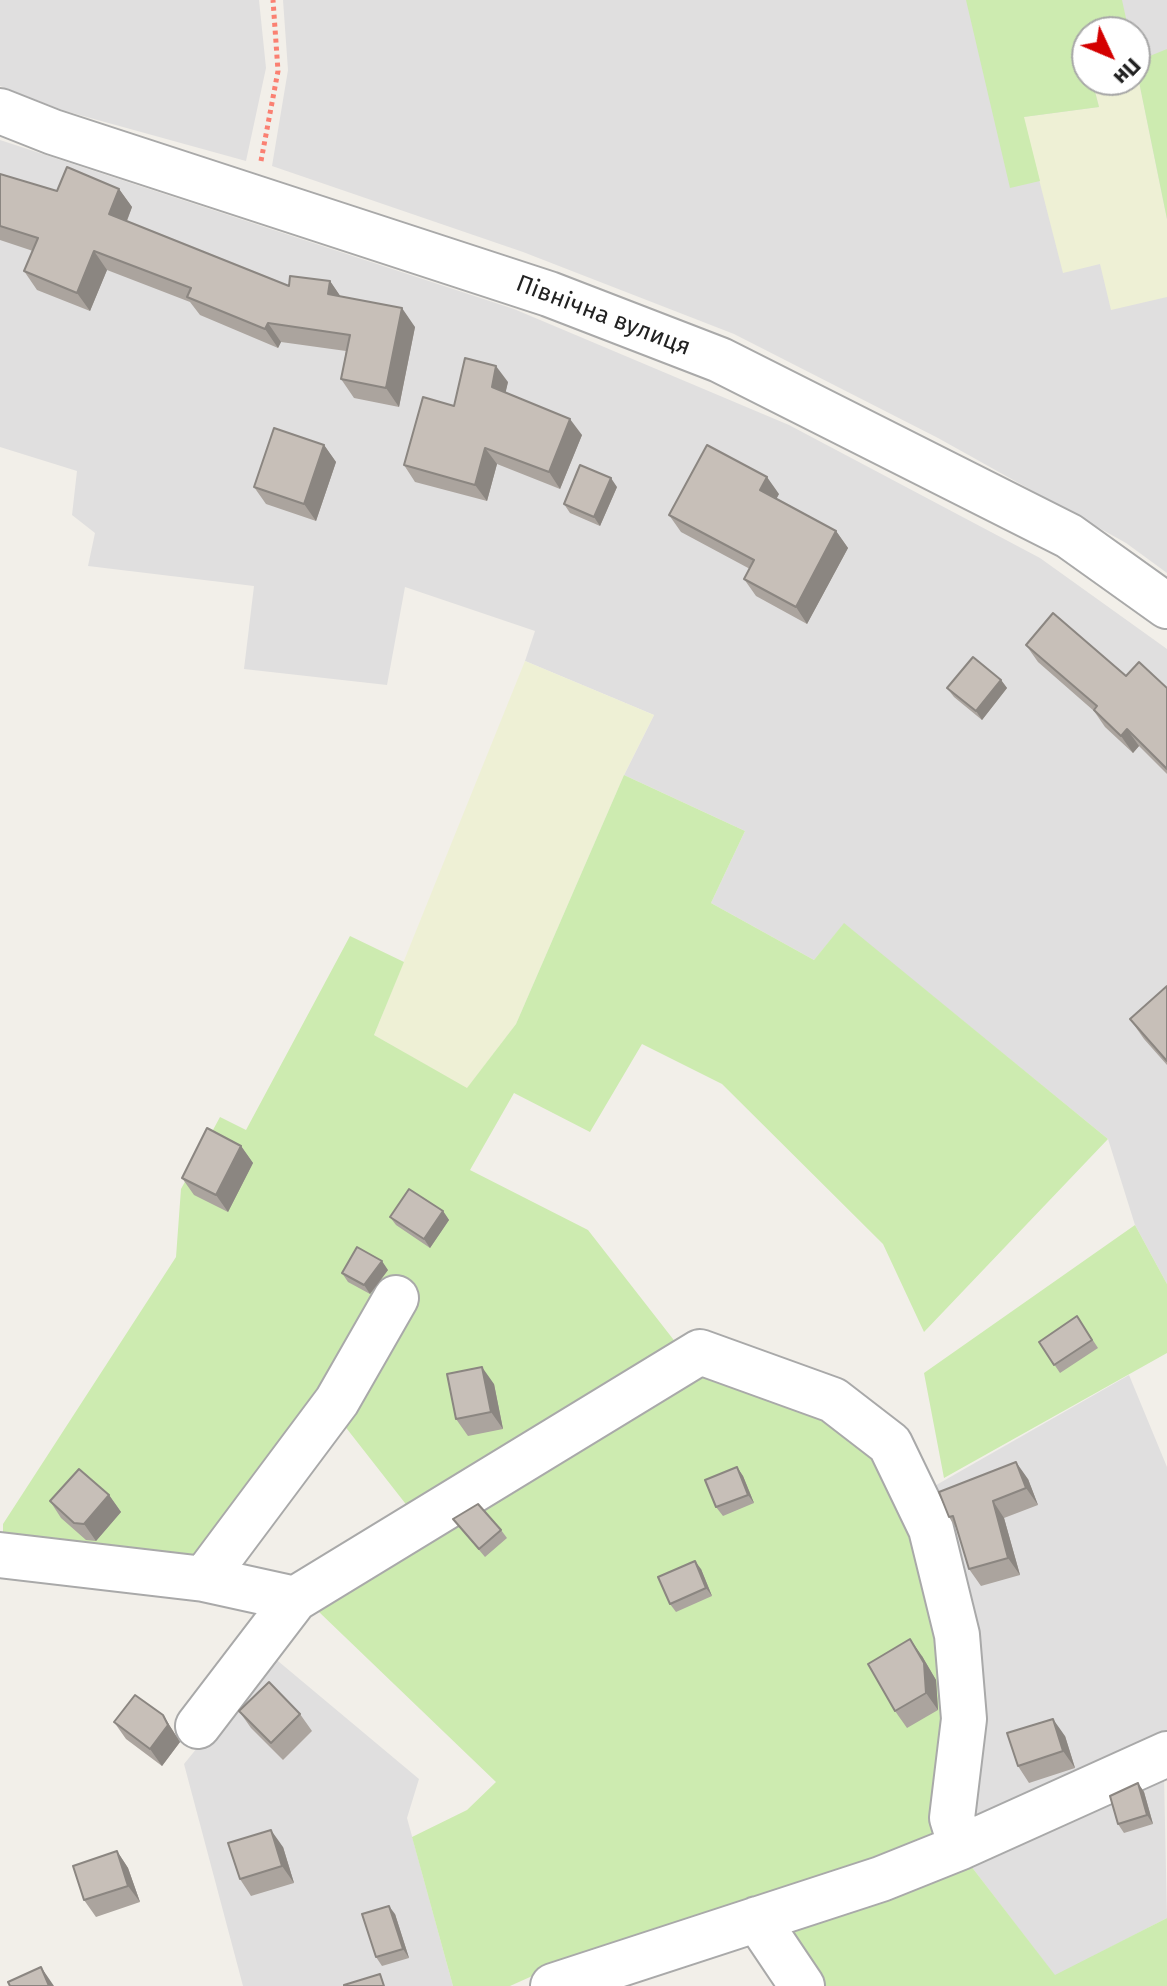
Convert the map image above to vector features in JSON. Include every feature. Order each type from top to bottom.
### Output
[{"type":"street","name":"Північна вулиця","points":[[0,111],[53,132],[549,294],[720,360],[1069,536],[1167,606]]},
{"type":"street","points":[[204,1579],[337,1401],[396,1298]]},
{"type":"street","points":[[198,1726],[295,1599],[700,1352],[833,1400],[890,1444],[931,1529],[957,1635],[964,1719],[952,1818],[961,1847]]},
{"type":"street","points":[[0,1555],[204,1579],[295,1599]]},
{"type":"street","points":[[553,1986],[881,1879],[961,1847],[1167,1754]]},
{"type":"street","points":[[757,1919],[802,1986]]},
{"type":"path","points":[[254,197],[278,71],[273,0]]},
{"type":"shaded area","points":[[0,0],[259,0],[266,68],[246,161],[65,111],[0,86]]},
{"type":"shaded area","points":[[283,0],[1167,0],[1167,573],[1126,543],[938,438],[734,334],[523,252],[272,166],[288,70]]},
{"type":"shaded area","points":[[0,140],[514,309],[789,425],[1040,558],[1167,649],[1167,1284],[1135,1225],[1108,1139],[844,924],[814,960],[711,903],[745,831],[624,775],[654,715],[525,661],[535,631],[405,587],[387,685],[244,669],[254,586],[88,566],[95,533],[72,515],[77,471],[0,447]]},
{"type":"shaded area","points":[[1129,1375],[1167,1467],[1167,1739],[973,1823],[924,1492]]},
{"type":"shaded area","points":[[272,1656],[419,1779],[407,1818],[453,1986],[243,1986],[184,1764]]},
{"type":"shaded area","points":[[1164,1776],[1167,1918],[1055,1976],[971,1866]]},
{"type":"green space","points":[[966,0],[1122,0],[1126,16],[1071,16],[1071,96],[1096,96],[1099,107],[1024,117],[1040,181],[1010,188]]},
{"type":"green space","points":[[1167,49],[1167,219],[1142,96],[1151,96],[1151,56]]},
{"type":"green space","points":[[1096,96],[1142,96],[1167,219],[1167,297],[1111,310],[1100,264],[1063,273],[1023,117],[1099,107]]},
{"type":"green space","points":[[525,661],[654,715],[624,775],[516,1024],[467,1089],[374,1035]]},
{"type":"green space","points":[[624,775],[745,831],[711,903],[814,960],[844,923],[1108,1139],[924,1332],[883,1244],[722,1084],[642,1044],[590,1132],[514,1093],[470,1170],[588,1230],[680,1348],[412,1512],[340,1420],[202,1562],[3,1540],[3,1524],[176,1257],[181,1189],[220,1117],[246,1130],[350,936],[404,962],[374,1035],[467,1088],[516,1024]]},
{"type":"green space","points":[[1135,1225],[1167,1284],[1167,1353],[944,1478],[924,1373]]},
{"type":"green space","points":[[704,1371],[826,1410],[879,1453],[898,1486],[950,1668],[934,1839],[539,1973],[510,1986],[453,1986],[412,1837],[467,1810],[496,1782],[319,1612],[332,1601]]},
{"type":"green space","points":[[971,1866],[1055,1975],[1167,1918],[1167,1986],[824,1986],[793,1931]]},
{"type":"building","points":[[67,167],[119,189],[109,214],[289,286],[290,276],[330,281],[328,294],[402,308],[386,388],[341,379],[350,335],[268,323],[265,329],[187,297],[191,288],[94,251],[77,293],[24,271],[38,238],[0,226],[0,174],[57,191]]},
{"type":"building","points":[[465,358],[496,366],[492,387],[570,419],[549,472],[485,448],[475,485],[404,465],[423,397],[454,406]]},
{"type":"building","points":[[274,428],[324,445],[304,504],[254,487]]},
{"type":"building","points":[[707,445],[767,477],[760,490],[836,531],[796,607],[744,579],[754,560],[669,515]]},
{"type":"building","points":[[580,465],[611,478],[594,517],[564,504]]},
{"type":"building","points":[[1053,613],[1126,676],[1139,662],[1167,688],[1167,769],[1127,729],[1121,736],[1094,710],[1097,706],[1026,645]]},
{"type":"building","points":[[973,657],[1001,680],[976,711],[947,688]]},
{"type":"building","points":[[1167,986],[1167,1061],[1130,1019]]},
{"type":"building","points":[[207,1128],[241,1146],[216,1195],[182,1178]]},
{"type":"building","points":[[409,1189],[443,1211],[424,1239],[390,1217]]},
{"type":"building","points":[[357,1247],[382,1261],[364,1285],[342,1273]]},
{"type":"building","points":[[1077,1316],[1092,1340],[1054,1365],[1039,1342]]},
{"type":"building","points":[[482,1367],[491,1412],[456,1419],[447,1374]]},
{"type":"building","points":[[1016,1462],[1026,1488],[993,1501],[1008,1558],[969,1569],[953,1516],[949,1517],[939,1492]]},
{"type":"building","points":[[737,1467],[748,1495],[716,1507],[705,1480]]},
{"type":"building","points":[[79,1469],[109,1495],[84,1524],[74,1523],[50,1501]]},
{"type":"building","points":[[478,1504],[501,1530],[479,1549],[453,1519]]},
{"type":"building","points":[[695,1561],[706,1588],[670,1604],[658,1577]]},
{"type":"building","points":[[910,1639],[924,1663],[926,1693],[895,1711],[868,1664]]},
{"type":"building","points":[[269,1682],[300,1714],[271,1743],[239,1711]]},
{"type":"building","points":[[135,1695],[163,1715],[168,1725],[150,1749],[114,1722]]},
{"type":"building","points":[[1053,1719],[1063,1751],[1018,1766],[1007,1733]]},
{"type":"building","points":[[1138,1783],[1147,1815],[1118,1824],[1110,1796]]},
{"type":"building","points":[[271,1830],[282,1866],[240,1879],[228,1843]]},
{"type":"building","points":[[117,1851],[128,1886],[84,1900],[73,1866]]},
{"type":"building","points":[[389,1906],[403,1949],[376,1957],[362,1914]]},
{"type":"building","points":[[41,1967],[49,1986],[10,1986],[8,1982]]},
{"type":"building","points":[[380,1974],[384,1986],[344,1986],[344,1985]]}]
